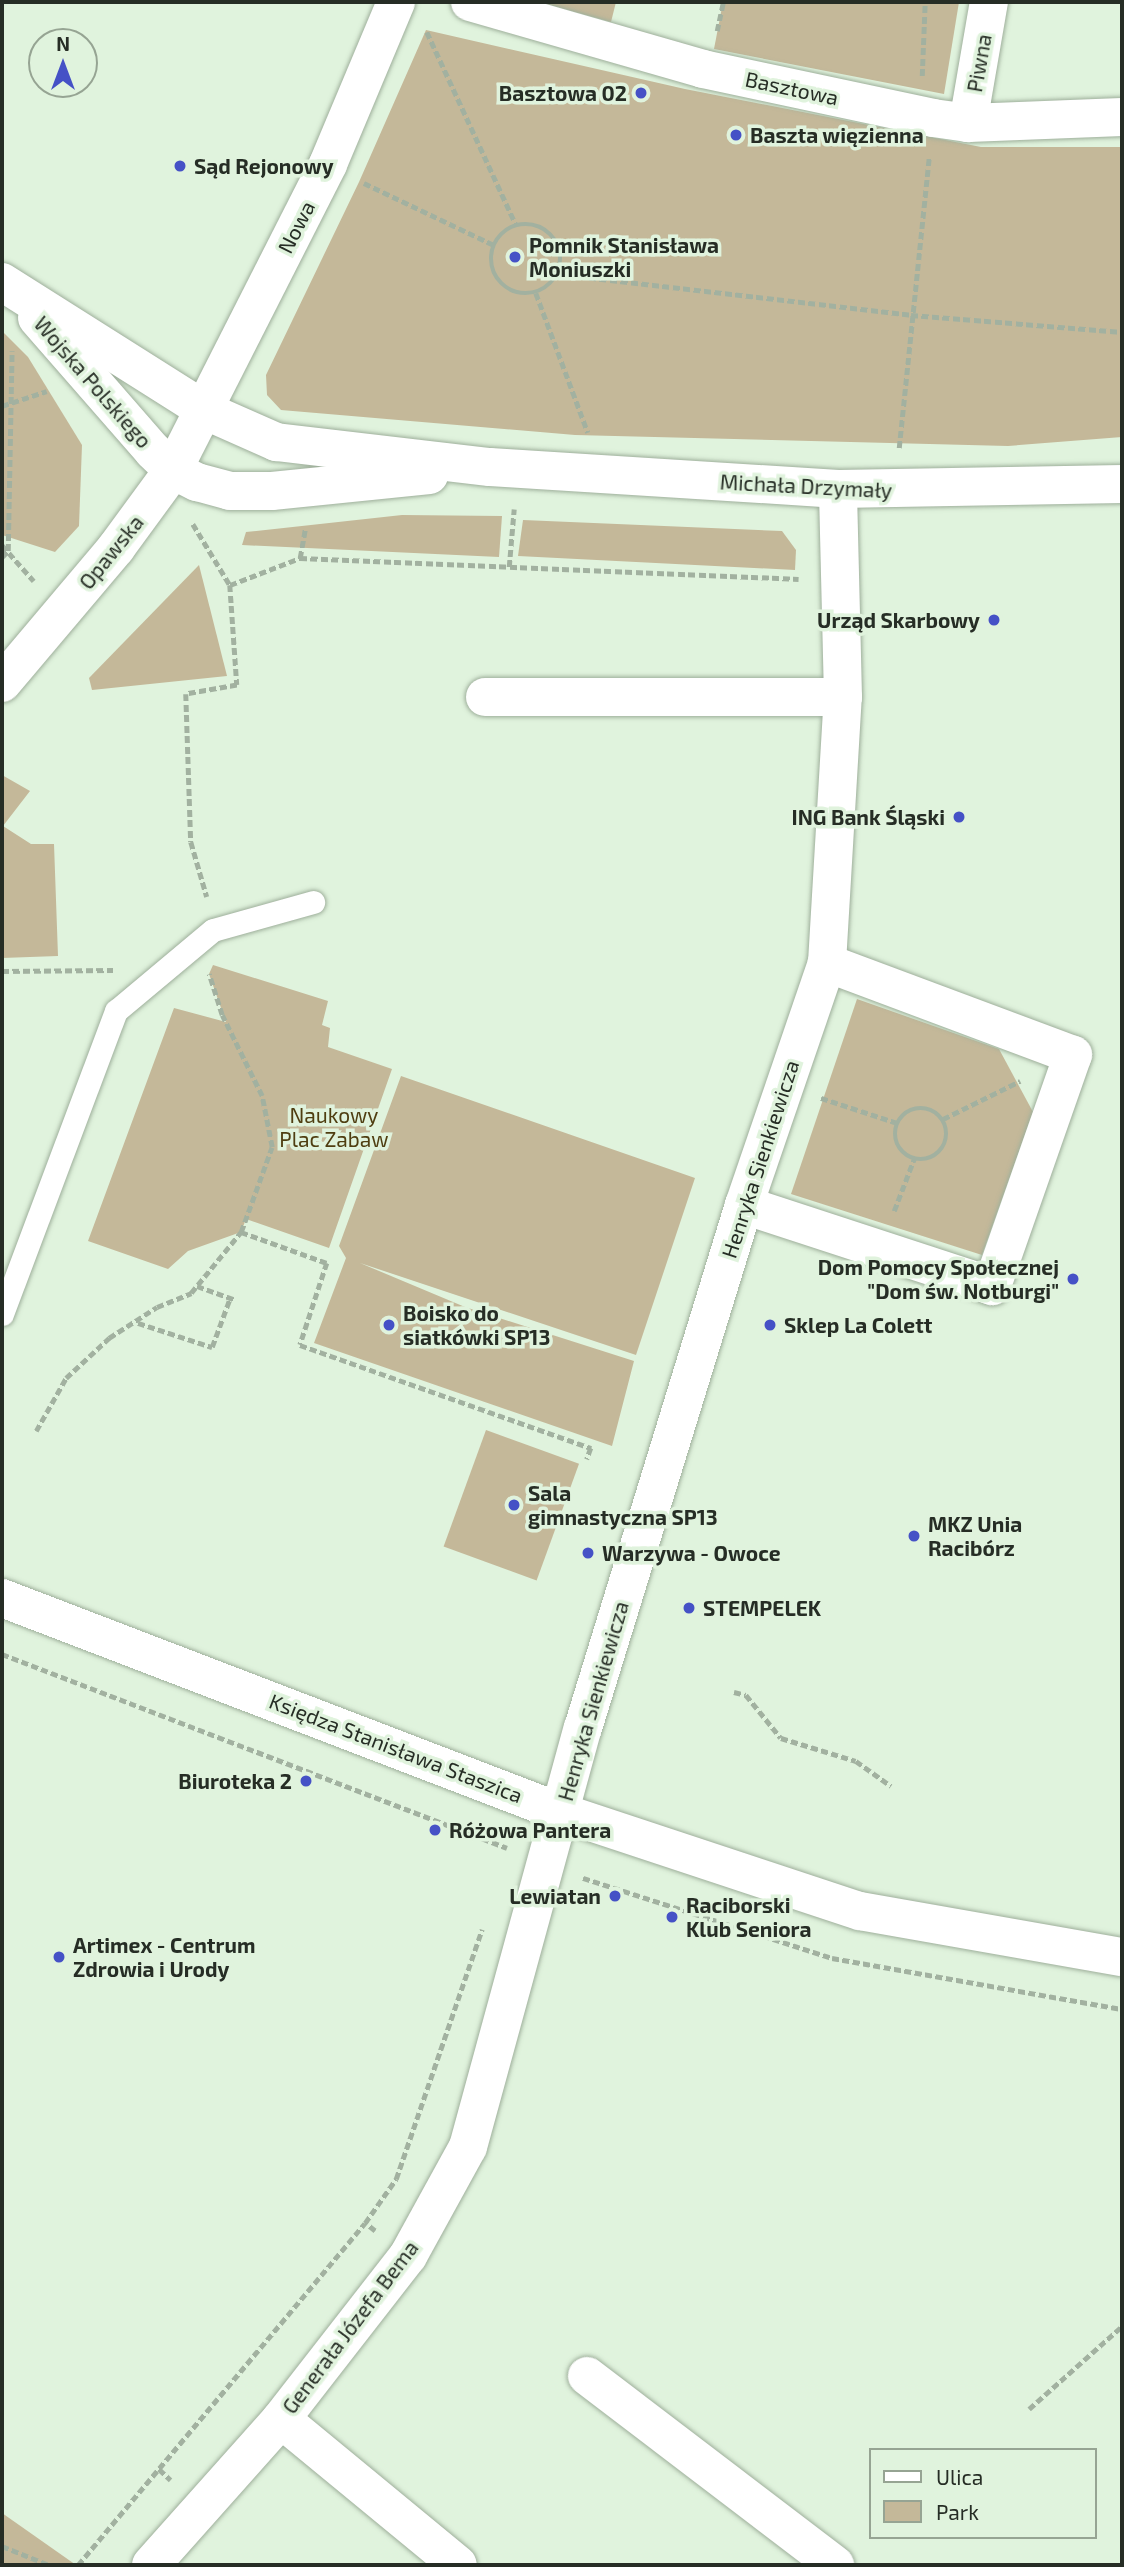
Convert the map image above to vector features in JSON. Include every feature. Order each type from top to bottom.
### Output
[{"type":"street","name":"Nowa","points":[[206,411],[328,163],[396,2]]},
{"type":"street","name":"Basztowa","points":[[470,2],[703,69],[916,114],[968,123],[1122,117]]},
{"type":"street","name":"Piwna","points":[[968,123],[989,2]]},
{"type":"street","name":"Wojska Polskiego","points":[[9,287],[206,411]]},
{"type":"street","name":"Wojska Polskiego","points":[[9,287],[173,470]]},
{"type":"street","name":"Michała Drzymały","points":[[206,411],[276,442],[490,467],[838,489],[1122,484]]},
{"type":"street","name":"Opawska","points":[[2,683],[116,548],[173,470],[206,411]]},
{"type":"street","name":"Michała Drzymały","points":[[173,470],[213,488],[272,492],[490,467]]},
{"type":"street","name":"Henryka Sienkiewicza","points":[[560,1812],[744,1205],[827,963],[843,697],[838,489]]},
{"type":"street","points":[[485,697],[843,697]]},
{"type":"street","points":[[744,1205],[992,1286],[1073,1055],[827,963]]},
{"type":"street","name":"Księdza Stanisława Staszica","points":[[2,1598],[560,1812],[860,1911],[1122,1957]]},
{"type":"street","name":"Generała Józefa Bema","points":[[151,2565],[281,2419],[408,2256],[468,2147],[560,1812]]},
{"type":"street","points":[[587,2375],[835,2565]]},
{"type":"street","points":[[281,2419],[458,2565]]},
{"type":"lane","points":[[2,1314],[116,1011],[213,930],[313,902]]},
{"type":"path","points":[[916,114],[922,90],[925,2]]},
{"type":"path","points":[[425,29],[516,225]]},
{"type":"path","points":[[898,454],[929,155]]},
{"type":"path","points":[[360,180],[494,245]]},
{"type":"path","points":[[516,225],[539,226],[556,241],[561,251],[558,274],[536,293],[525,294],[503,285],[492,266],[494,245],[516,225]]},
{"type":"path","points":[[558,274],[911,315],[1122,332]]},
{"type":"path","points":[[536,293],[592,447]]},
{"type":"path","points":[[2,557],[8,551],[12,336]]},
{"type":"path","points":[[2,406],[59,387]]},
{"type":"path","points":[[509,567],[514,505]]},
{"type":"path","points":[[300,558],[306,520]]},
{"type":"path","points":[[230,585],[300,558],[811,579]]},
{"type":"path","points":[[2,971],[164,970]]},
{"type":"path","points":[[943,1119],[1073,1055]]},
{"type":"path","points":[[784,1086],[897,1123]]},
{"type":"path","points":[[897,1123],[915,1108],[930,1109],[943,1119]]},
{"type":"path","points":[[897,1123],[897,1145],[914,1159],[931,1158],[944,1145],[943,1119]]},
{"type":"path","points":[[880,1249],[914,1159]]},
{"type":"path","points":[[241,1232],[327,1263],[300,1345],[590,1448],[587,1460]]},
{"type":"path","points":[[138,1323],[212,1347],[233,1299],[197,1286]]},
{"type":"path","points":[[2,1654],[510,1849],[506,1862]]},
{"type":"path","points":[[734,1692],[746,1695],[781,1738],[856,1761],[891,1786]]},
{"type":"path","points":[[78,2565],[365,2223],[396,2179],[484,1925]]},
{"type":"path","points":[[365,2223],[408,2256]]},
{"type":"path","points":[[1029,2409],[1122,2326]]},
{"type":"path","points":[[2,2546],[49,2565]]},
{"type":"green space","points":[[539,2],[616,2],[611,22]]},
{"type":"green space","points":[[723,2],[959,2],[944,94],[714,49]]},
{"type":"green space","points":[[426,30],[685,89],[981,147],[1122,147],[1122,437],[1008,446],[575,435],[281,410],[267,395],[266,375],[359,182]]},
{"type":"green space","points":[[2,331],[28,357],[82,445],[79,526],[55,552],[2,535]]},
{"type":"green space","points":[[402,515],[502,516],[499,557],[242,545],[246,532]]},
{"type":"green space","points":[[523,520],[782,531],[796,550],[795,570],[518,556]]},
{"type":"green space","points":[[199,565],[227,676],[92,690],[89,678]]},
{"type":"green space","points":[[2,775],[30,791],[3,826],[31,844],[54,844],[58,956],[2,958]]},
{"type":"green space","name":"Naukowy Plac Zabaw","points":[[213,965],[328,1001],[322,1025],[330,1028],[328,1047],[392,1069],[329,1248],[246,1219],[241,1232],[188,1251],[168,1269],[88,1241],[174,1008],[226,1022],[209,974]]},
{"type":"green space","points":[[857,999],[999,1049],[1033,1112],[982,1255],[791,1194]]},
{"type":"green space","points":[[401,1076],[695,1178],[636,1355],[360,1263],[465,1307],[634,1361],[612,1446],[314,1343],[346,1258],[339,1246]]},
{"type":"green space","name":"Sala gimnastyczna SP13","points":[[486,1430],[579,1464],[537,1580],[444,1547]]},
{"type":"green space","points":[[2,2513],[76,2565],[2,2565]]},
{"type":"place","name":"Basztowa 02","points":[[641,93]]},
{"type":"place","name":"Baszta więzienna","points":[[736,135]]},
{"type":"place","name":"Sąd Rejonowy","points":[[180,166]]},
{"type":"place","name":"Pomnik Stanisława Moniuszki","points":[[515,257]]},
{"type":"place","name":"Urząd Skarbowy","points":[[994,620]]},
{"type":"place","name":"ING Bank Śląski","points":[[959,817]]},
{"type":"place","name":"Dom Pomocy Społecznej \"Dom św. Notburgi\"","points":[[1073,1279]]},
{"type":"place","name":"Boisko do siatkówki SP13","points":[[389,1325]]},
{"type":"place","name":"Sklep La Colett","points":[[770,1325]]},
{"type":"place","name":"Sala gimnastyczna SP13","points":[[514,1505]]},
{"type":"place","name":"MKZ Unia Racibórz","points":[[914,1536]]},
{"type":"place","name":"Warzywa - Owoce","points":[[588,1553]]},
{"type":"place","name":"STEMPELEK","points":[[689,1608]]},
{"type":"place","name":"Biuroteka 2","points":[[306,1781]]},
{"type":"place","name":"Różowa Pantera","points":[[435,1830]]},
{"type":"place","name":"Lewiatan","points":[[615,1896]]},
{"type":"place","name":"Raciborski Klub Seniora","points":[[672,1917]]},
{"type":"place","name":"Artimex - Centrum Zdrowia i Urody","points":[[59,1957]]}]
